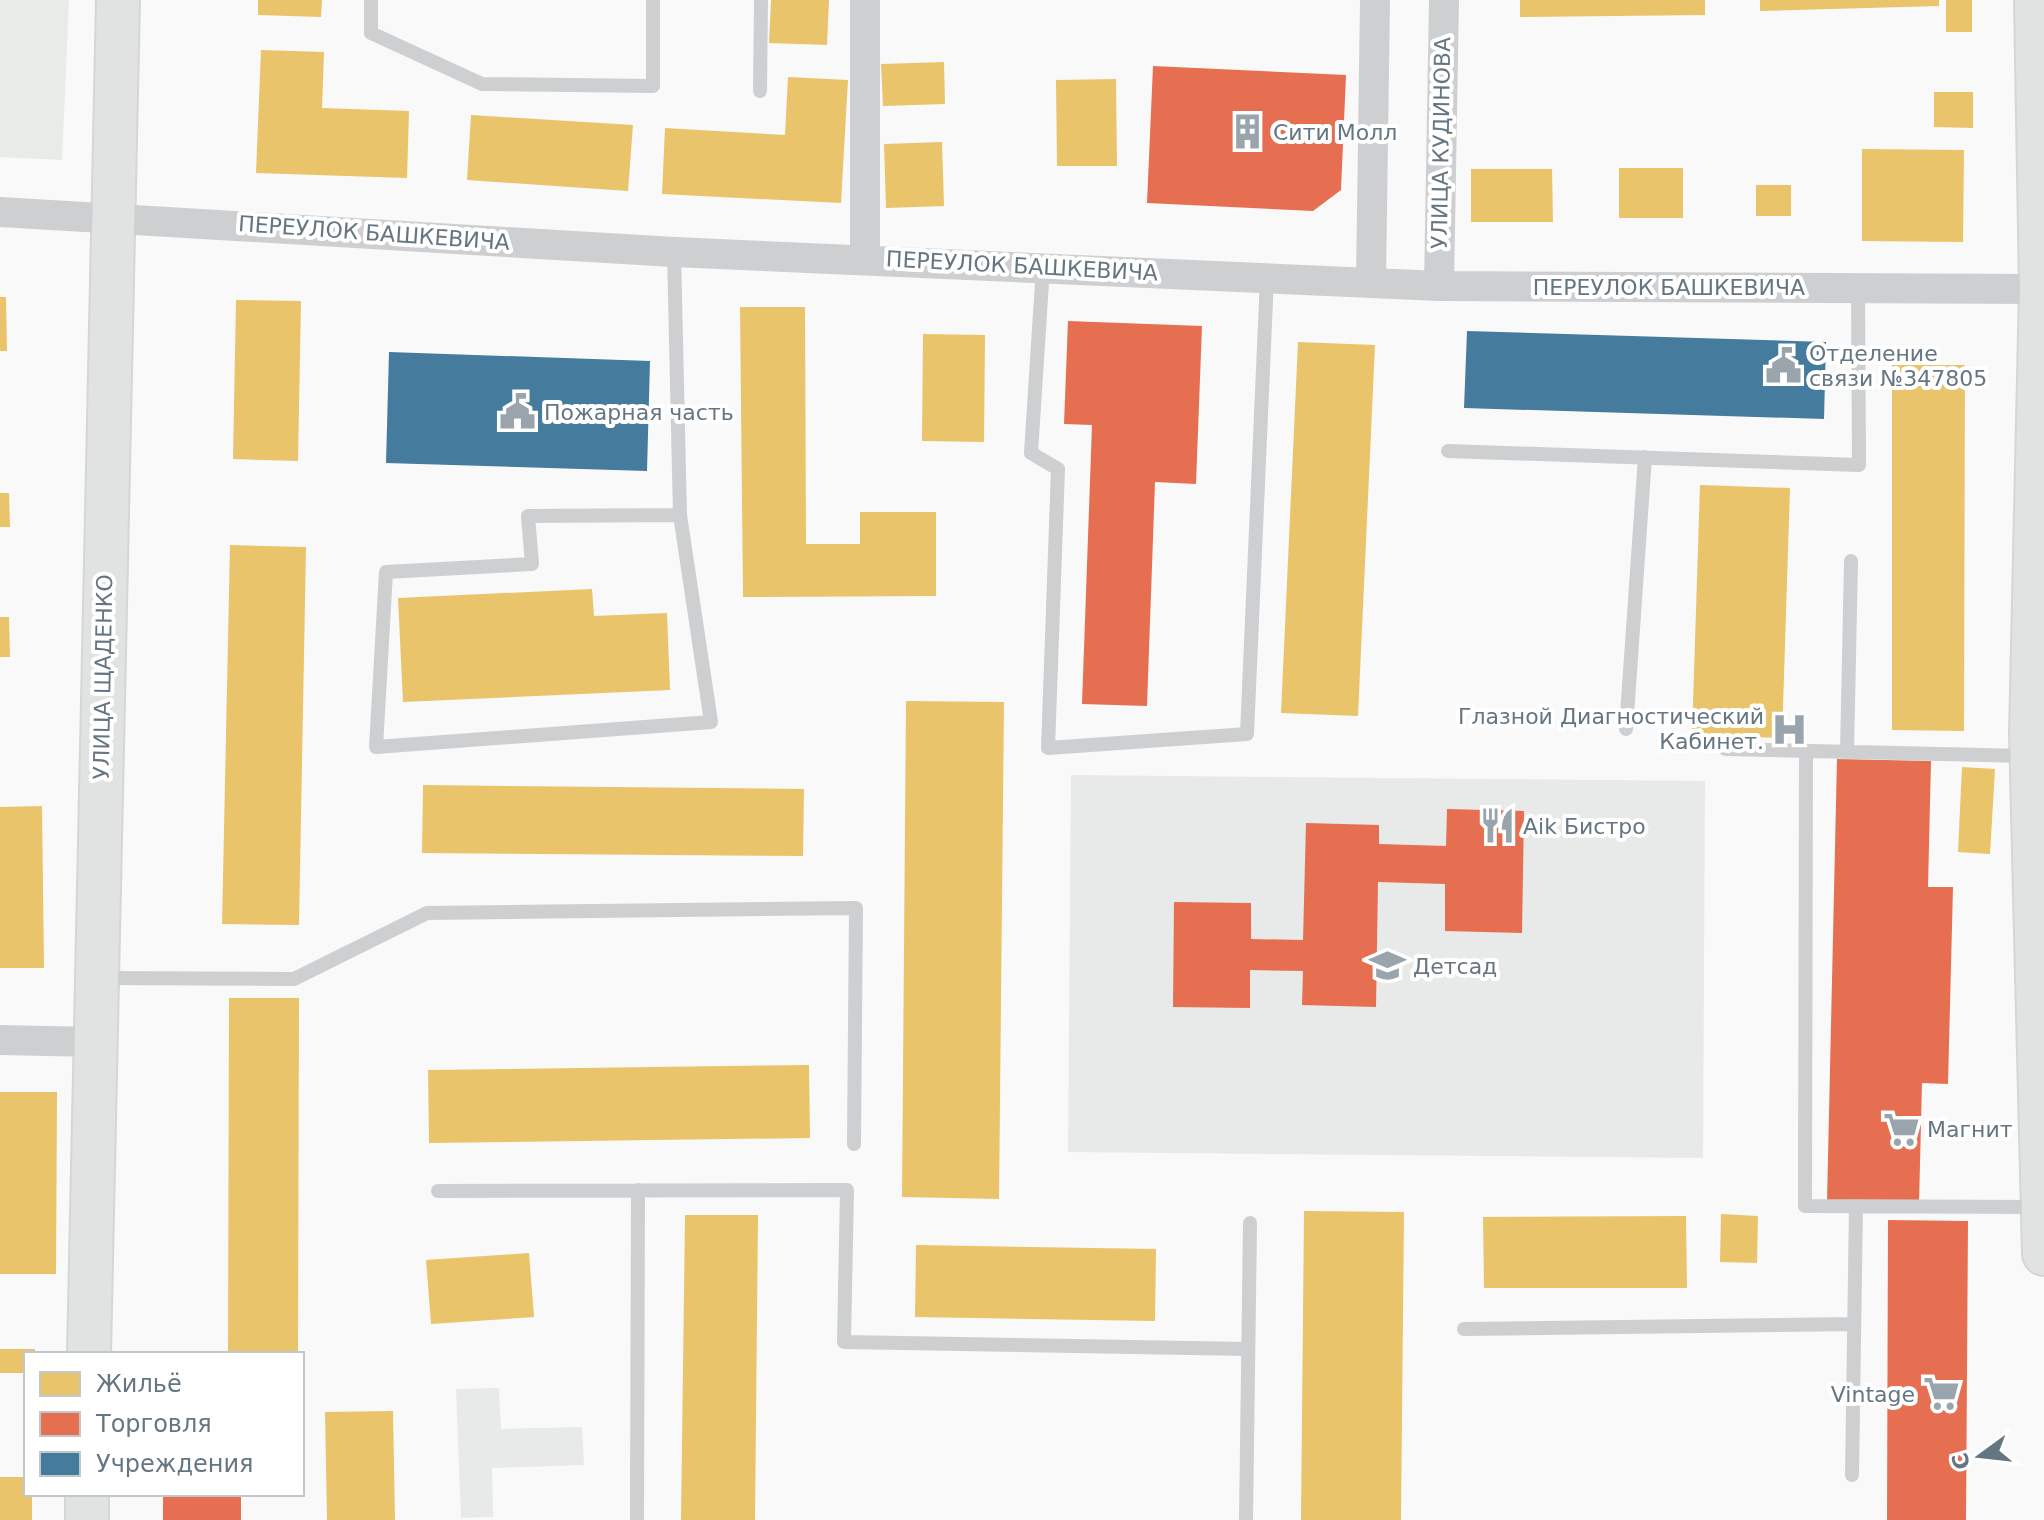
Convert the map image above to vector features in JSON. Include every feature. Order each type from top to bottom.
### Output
[{"type":"street","name":"УЛИЦА ЩАДЕНКО","points":[[89,1352],[118,0]]},
{"type":"street","points":[[865,0],[865,258]]},
{"type":"street","points":[[1371,282],[1375,0]]},
{"type":"street","name":"УЛИЦА КУДИНОВА","points":[[1439,286],[1444,0]]},
{"type":"street","points":[[2036,0],[2043,289],[2032,756],[2044,1254]]},
{"type":"street","name":"ПЕРЕУЛОК БАШКЕВИЧА","points":[[0,212],[674,252],[865,258],[1439,286],[2043,289]]},
{"type":"street","points":[[0,1040],[95,1042]]},
{"type":"street","points":[[87,1496],[87,1520]]},
{"type":"lane","points":[[371,0],[371,33],[482,84],[653,86],[653,0]]},
{"type":"lane","points":[[760,91],[761,0]]},
{"type":"lane","points":[[674,252],[680,515],[711,722],[376,747],[386,572],[532,564],[528,516],[680,515]]},
{"type":"lane","points":[[1043,267],[1031,453],[1058,469],[1048,748],[1247,734],[1267,277]]},
{"type":"lane","points":[[1448,451],[1859,465],[1858,288]]},
{"type":"lane","points":[[1626,729],[1645,457]]},
{"type":"lane","points":[[1847,752],[1851,561]]},
{"type":"lane","points":[[1725,749],[2032,756]]},
{"type":"lane","points":[[1806,751],[1805,1206],[2043,1207]]},
{"type":"lane","points":[[97,978],[294,979],[427,913],[856,908],[854,1144]]},
{"type":"lane","points":[[637,1520],[638,1190]]},
{"type":"lane","points":[[438,1191],[847,1190],[844,1342],[1248,1349]]},
{"type":"lane","points":[[1852,1475],[1856,1206]]},
{"type":"lane","points":[[1246,1520],[1250,1223]]},
{"type":"lane","points":[[1464,1329],[1854,1324]]},
{"type":"shaded area","points":[[0,0],[69,0],[62,160],[0,157]]},
{"type":"shaded area","name":"Детсад","points":[[1071,775],[1705,781],[1703,1158],[1068,1152]]},
{"type":"shaded area","points":[[499,1388],[501,1429],[582,1427],[584,1465],[492,1468],[493,1517],[461,1518],[456,1389]]},
{"type":"building: Жильё","points":[[258,0],[322,0],[321,17],[258,15]]},
{"type":"building: Жильё","points":[[771,0],[829,0],[827,45],[769,43]]},
{"type":"building: Жильё","points":[[1520,0],[1705,0],[1705,15],[1520,17]]},
{"type":"building: Жильё","points":[[1760,0],[1939,0],[1939,6],[1760,11]]},
{"type":"building: Жильё","points":[[1946,0],[1972,0],[1972,32],[1946,32]]},
{"type":"building: Жильё","points":[[261,50],[324,52],[322,108],[409,111],[407,178],[256,173]]},
{"type":"building: Жильё","points":[[944,62],[945,104],[883,106],[881,64]]},
{"type":"building: Жильё","points":[[788,77],[848,80],[841,203],[662,194],[665,128],[785,135]]},
{"type":"building: Жильё","points":[[1116,79],[1117,166],[1057,166],[1056,80]]},
{"type":"building: Жильё","points":[[1934,92],[1973,92],[1973,128],[1934,127]]},
{"type":"building: Жильё","points":[[471,115],[633,125],[628,191],[467,180]]},
{"type":"building: Жильё","points":[[942,142],[944,206],[886,208],[884,144]]},
{"type":"building: Жильё","points":[[1862,149],[1964,150],[1963,242],[1862,241]]},
{"type":"building: Жильё","points":[[1619,168],[1683,168],[1683,218],[1619,218]]},
{"type":"building: Жильё","points":[[1471,169],[1552,169],[1553,222],[1471,222]]},
{"type":"building: Жильё","points":[[1756,185],[1791,185],[1791,216],[1756,216]]},
{"type":"building: Жильё","points":[[0,297],[6,297],[7,351],[0,351]]},
{"type":"building: Жильё","points":[[236,300],[301,301],[298,461],[233,459]]},
{"type":"building: Жильё","points":[[740,307],[805,307],[806,544],[860,544],[860,512],[936,512],[936,596],[743,597]]},
{"type":"building: Жильё","points":[[923,334],[985,335],[984,442],[922,441]]},
{"type":"building: Жильё","points":[[1298,342],[1375,345],[1358,716],[1281,713]]},
{"type":"building: Жильё","points":[[1892,365],[1965,365],[1964,731],[1892,730]]},
{"type":"building: Жильё","points":[[1700,485],[1790,488],[1782,738],[1692,735]]},
{"type":"building: Жильё","points":[[0,493],[9,493],[10,527],[0,527]]},
{"type":"building: Жильё","points":[[230,545],[306,547],[299,925],[222,924]]},
{"type":"building: Жильё","points":[[592,589],[594,616],[667,613],[670,690],[403,702],[398,598]]},
{"type":"building: Жильё","points":[[0,617],[9,617],[10,657],[0,657]]},
{"type":"building: Жильё","points":[[906,701],[1004,702],[999,1199],[902,1197]]},
{"type":"building: Жильё","points":[[1962,767],[1995,769],[1990,854],[1958,852]]},
{"type":"building: Жильё","points":[[423,785],[804,789],[803,856],[422,853]]},
{"type":"building: Жильё","points":[[42,806],[44,968],[0,968],[0,807]]},
{"type":"building: Жильё","points":[[229,998],[299,998],[298,1352],[228,1352]]},
{"type":"building: Жильё","points":[[809,1065],[810,1138],[429,1143],[428,1070]]},
{"type":"building: Жильё","points":[[0,1092],[57,1092],[56,1274],[0,1274]]},
{"type":"building: Жильё","points":[[1304,1211],[1404,1212],[1401,1520],[1301,1520]]},
{"type":"building: Жильё","points":[[1721,1214],[1758,1216],[1757,1263],[1720,1262]]},
{"type":"building: Жильё","points":[[685,1215],[758,1215],[755,1520],[681,1520]]},
{"type":"building: Жильё","points":[[1686,1216],[1687,1288],[1484,1288],[1483,1217]]},
{"type":"building: Жильё","points":[[916,1245],[1156,1249],[1155,1321],[915,1317]]},
{"type":"building: Жильё","points":[[529,1253],[534,1317],[431,1324],[426,1260]]},
{"type":"building: Жильё","points":[[0,1349],[35,1349],[35,1352],[24,1352],[24,1373],[0,1373]]},
{"type":"building: Жильё","points":[[393,1411],[395,1520],[327,1520],[325,1412]]},
{"type":"building: Жильё","points":[[0,1477],[24,1477],[24,1496],[32,1496],[32,1520],[0,1520]]},
{"type":"building: Торговля","name":"Сити Молл","points":[[1153,66],[1346,75],[1341,190],[1313,211],[1147,203]]},
{"type":"building: Торговля","points":[[1068,321],[1202,326],[1196,484],[1155,482],[1147,706],[1082,704],[1092,425],[1064,424]]},
{"type":"building: Торговля","points":[[1837,759],[1931,761],[1928,887],[1953,887],[1948,1084],[1922,1083],[1919,1204],[1827,1202]]},
{"type":"building: Торговля","points":[[1447,809],[1524,811],[1522,933],[1445,931],[1445,884],[1378,882],[1376,1007],[1302,1005],[1303,971],[1250,970],[1250,1008],[1173,1007],[1174,902],[1251,903],[1251,939],[1303,940],[1306,823],[1379,825],[1379,844],[1446,846]]},
{"type":"building: Торговля","points":[[1888,1220],[1968,1221],[1966,1520],[1887,1520]]},
{"type":"building: Торговля","points":[[163,1496],[241,1496],[241,1520],[163,1520]]},
{"type":"building: Учреждения","points":[[1467,331],[1826,342],[1824,419],[1464,408]]},
{"type":"building: Учреждения","name":"Пожарная часть","points":[[389,352],[650,361],[647,471],[386,463]]},
{"type":"place","name":"Сити Молл","points":[[1247,132]]},
{"type":"place","name":"Отделение связи №347805","points":[[1783,366]]},
{"type":"place","name":"Пожарная часть","points":[[518,412]]},
{"type":"place","name":"Глазной Диагностический Кабинет.","points":[[1790,729]]},
{"type":"place","name":"Aik Бистро","points":[[1497,826]]},
{"type":"place","name":"Детсад","points":[[1387,966]]},
{"type":"place","name":"Магнит","points":[[1901,1129]]},
{"type":"place","name":"Vintage","points":[[1941,1394]]}]
